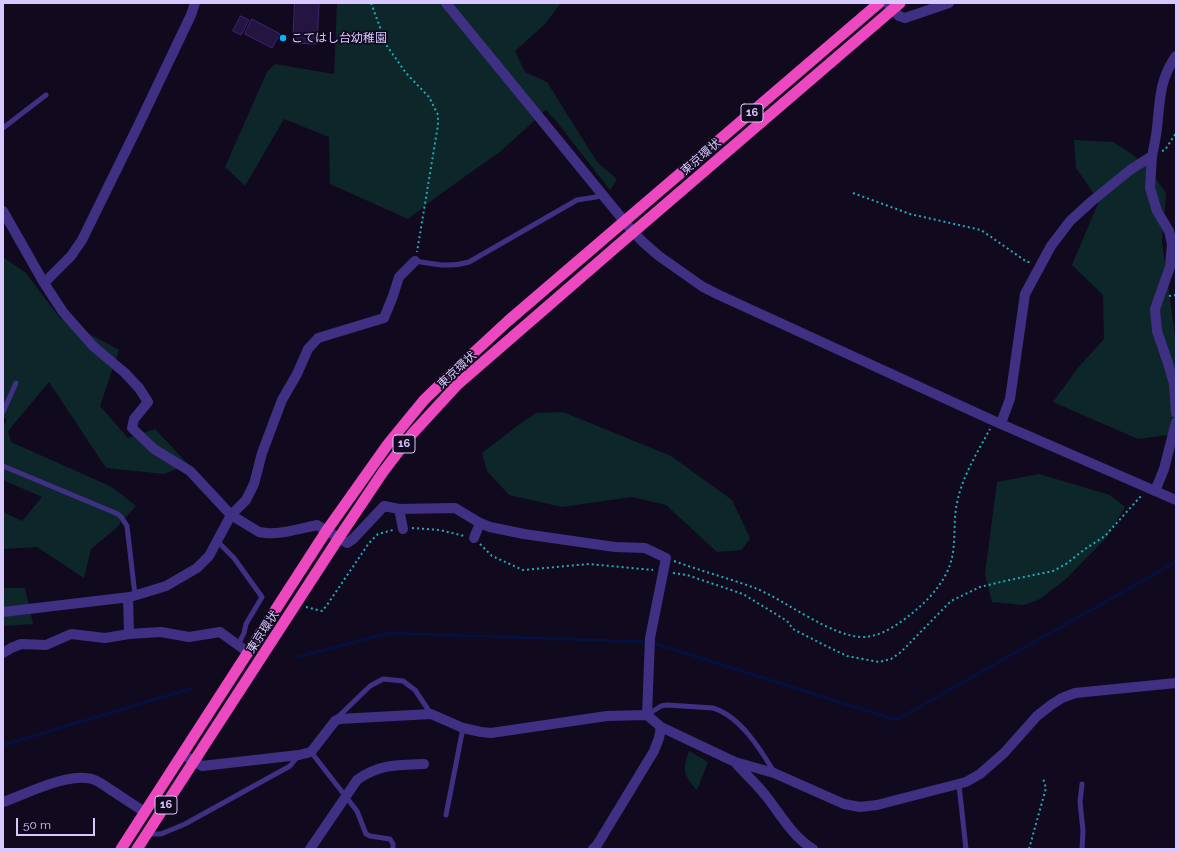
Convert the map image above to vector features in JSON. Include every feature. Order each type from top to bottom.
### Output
[{"type":"highway","name":"東京環状","points":[[121,849],[327,530],[388,444],[424,400],[508,321],[879,3]]},
{"type":"highway","name":"東京環状","points":[[137,849],[338,538],[383,472],[412,434],[458,384],[893,5]]},
{"type":"street","points":[[44,283],[71,256],[82,240],[139,124],[188,21],[195,3]]},
{"type":"street","points":[[446,3],[602,196],[633,232],[659,256],[704,287],[998,422],[1176,500]]},
{"type":"street","points":[[893,5],[899,16],[905,18],[948,3]]},
{"type":"street","points":[[1176,56],[1170,65],[1161,89],[1157,130],[1152,156],[1150,188],[1157,211],[1169,230],[1172,244],[1170,267],[1155,309],[1157,331],[1174,384],[1176,413]]},
{"type":"street","points":[[998,422],[1010,399],[1025,294],[1051,246],[1070,221],[1092,201],[1130,170],[1152,156]]},
{"type":"street","points":[[3,211],[44,283],[63,312],[92,346],[125,373],[139,388],[148,402],[134,419],[132,428],[154,449],[190,471],[231,515],[259,532],[283,532],[317,525],[347,543],[353,539],[384,506],[399,509],[455,508],[480,523],[490,526],[524,534],[615,547],[645,548],[666,558],[650,642],[647,715]]},
{"type":"street","points":[[3,612],[131,596],[166,586],[197,568],[209,556],[231,515],[246,500],[254,484],[262,453],[282,400],[297,374],[308,349],[318,338],[384,318],[393,296],[398,277],[415,261]]},
{"type":"street","points":[[1152,489],[1164,470],[1176,422]]},
{"type":"street","points":[[399,509],[403,529]]},
{"type":"street","points":[[474,538],[480,523]]},
{"type":"street","points":[[129,634],[131,596]]},
{"type":"street","points":[[3,653],[21,644],[46,645],[70,634],[105,638],[129,634],[161,632],[189,637],[220,632],[249,652]]},
{"type":"street","points":[[182,754],[202,766],[299,756],[311,752],[335,721],[339,719],[431,714],[463,728],[491,733],[607,716],[647,715],[661,727],[735,762],[774,773],[844,804],[860,806],[877,805],[959,785],[980,774],[1004,754],[1037,716],[1062,698],[1075,693],[1176,683]]},
{"type":"street","points":[[593,849],[598,845],[603,844],[654,751],[661,727]]},
{"type":"street","points":[[735,762],[765,795],[790,829],[809,848]]},
{"type":"street","points":[[310,849],[357,780],[366,773],[382,767],[424,764]]},
{"type":"street","points":[[3,802],[58,781],[69,778],[82,778],[92,779],[145,812]]},
{"type":"lane","points":[[3,128],[46,95]]},
{"type":"lane","points":[[415,261],[446,266],[469,262],[577,200],[602,196]]},
{"type":"lane","points":[[3,412],[16,383]]},
{"type":"lane","points":[[3,466],[118,514],[122,518],[127,526],[131,596]]},
{"type":"lane","points":[[217,541],[234,558],[262,597],[246,624],[244,633],[238,645]]},
{"type":"lane","points":[[335,721],[370,686],[383,679],[403,681],[415,690],[431,714]]},
{"type":"lane","points":[[647,715],[661,706],[667,705],[718,710],[740,726],[760,748],[774,773]]},
{"type":"lane","points":[[446,815],[463,728]]},
{"type":"lane","points":[[311,752],[346,795],[357,812],[366,834],[390,839],[393,844],[393,849]]},
{"type":"lane","points":[[147,834],[161,834],[185,824],[290,766],[299,756]]},
{"type":"lane","points":[[1082,784],[1080,802],[1083,831],[1082,849]]},
{"type":"lane","points":[[959,785],[966,849]]},
{"type":"path","points":[[371,3],[387,46],[406,73],[429,97],[438,115],[438,126],[415,261]]},
{"type":"path","points":[[1152,156],[1165,150],[1176,133]]},
{"type":"path","points":[[853,194],[910,214],[981,230],[1027,262],[1042,262]]},
{"type":"path","points":[[666,558],[755,588],[826,625],[849,635],[865,637],[888,630],[919,607],[939,586],[947,571],[952,559],[954,524],[957,503],[963,481],[998,422]]},
{"type":"path","points":[[306,607],[322,611],[369,543],[378,534],[388,531],[418,528],[440,530],[474,538],[492,556],[523,570],[589,564],[664,571],[688,575],[743,594],[787,621],[792,629],[847,656],[879,662],[891,659],[901,652],[950,601],[980,587],[1053,571],[1066,564],[1105,536],[1152,489]]},
{"type":"path","points":[[1029,849],[1046,788],[1043,778]]},
{"type":"green space","points":[[337,3],[561,3],[545,24],[515,51],[525,72],[547,82],[597,162],[617,179],[610,190],[546,110],[501,151],[408,219],[330,184],[329,137],[284,119],[245,186],[225,167],[267,72],[275,64],[334,74]]},
{"type":"green space","points":[[1074,140],[1113,142],[1132,154],[1146,166],[1166,193],[1162,242],[1176,343],[1176,407],[1168,435],[1138,439],[1053,402],[1077,369],[1104,339],[1103,295],[1072,265],[1099,201],[1076,168]]},
{"type":"green space","points":[[3,257],[26,273],[60,318],[119,350],[100,406],[128,438],[155,429],[188,464],[164,474],[106,468],[49,382],[8,431],[11,442],[112,487],[136,506],[115,529],[91,549],[84,578],[37,547],[3,549],[3,512],[22,521],[42,497],[3,480],[3,428],[7,419],[3,418]]},
{"type":"green space","points":[[563,412],[671,456],[732,500],[750,538],[742,550],[717,552],[666,505],[632,497],[562,507],[509,495],[487,471],[482,453],[536,413]]},
{"type":"green space","points":[[1039,474],[1110,495],[1125,507],[1106,538],[1067,578],[1040,599],[1024,605],[992,602],[985,574],[997,482]]},
{"type":"green space","points":[[3,588],[25,588],[33,624],[3,626]]},
{"type":"green space","points":[[689,751],[708,762],[697,790],[689,781],[685,768]]},
{"type":"building","points":[[295,3],[319,3],[317,44],[293,43]]},
{"type":"building","points":[[241,16],[249,20],[241,35],[233,31]]},
{"type":"building","points":[[252,19],[280,34],[272,48],[245,34]]},
{"type":"waterway","points":[[298,657],[389,633],[650,642],[896,720],[1176,562]]},
{"type":"waterway","points":[[3,745],[193,688]]},
{"type":"place","name":"こてはし台幼稚園","points":[[283,38]]}]
